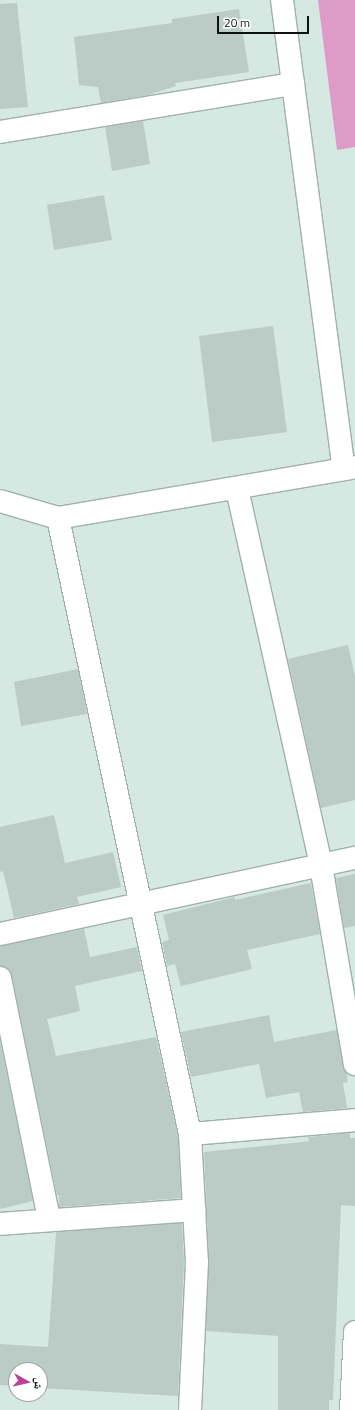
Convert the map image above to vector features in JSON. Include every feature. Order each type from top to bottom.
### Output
[{"type":"street","points":[[0,501],[58,518],[237,489],[350,468],[282,0]]},
{"type":"street","points":[[0,132],[293,84]]},
{"type":"street","points":[[237,489],[321,866],[355,1064]]},
{"type":"street","points":[[58,518],[190,1134],[197,1262],[190,1410]]},
{"type":"street","points":[[0,934],[355,858]]},
{"type":"street","points":[[0,978],[49,1219]]},
{"type":"street","points":[[190,1134],[355,1120]]},
{"type":"street","points":[[0,1224],[49,1219],[194,1210]]},
{"type":"street","points":[[351,1410],[355,1332]]},
{"type":"shaded area","points":[[318,0],[355,0],[355,147],[337,150]]},
{"type":"building","points":[[17,3],[28,107],[0,109],[0,4]]},
{"type":"building","points":[[239,9],[249,72],[175,83],[176,86],[148,95],[101,103],[98,87],[79,85],[74,37],[172,23],[172,19]]},
{"type":"building","points":[[143,121],[150,164],[112,171],[105,127]]},
{"type":"building","points":[[104,195],[112,240],[54,250],[47,205]]},
{"type":"building","points":[[273,326],[287,432],[212,442],[199,336]]},
{"type":"building","points":[[348,645],[355,677],[355,800],[321,808],[288,659]]},
{"type":"building","points":[[78,669],[87,714],[21,726],[14,682]]},
{"type":"building","points":[[54,815],[65,863],[113,852],[121,887],[77,897],[79,904],[14,918],[3,871],[0,872],[0,827]]},
{"type":"building","points":[[355,874],[355,926],[344,928],[336,878]]},
{"type":"building","points":[[311,883],[320,934],[247,950],[252,969],[181,986],[175,964],[167,966],[162,942],[169,940],[163,915],[235,897],[235,900]]},
{"type":"building","points":[[84,929],[90,957],[137,947],[142,971],[75,986],[80,1011],[47,1019],[56,1056],[156,1037],[178,1136],[181,1198],[59,1207],[59,1195],[57,1195],[12,976],[9,969],[0,966],[0,946]]},
{"type":"building","points":[[269,1015],[274,1042],[337,1030],[348,1082],[343,1083],[347,1108],[303,1112],[299,1092],[266,1098],[259,1064],[191,1077],[181,1032]]},
{"type":"building","points":[[0,1041],[33,1201],[0,1209]]},
{"type":"building","points":[[350,1133],[350,1138],[355,1138],[355,1206],[341,1205],[333,1400],[329,1400],[329,1410],[278,1410],[278,1336],[206,1331],[209,1261],[204,1152],[303,1142],[309,1141],[308,1137]]},
{"type":"building","points":[[182,1223],[184,1262],[178,1396],[48,1388],[48,1362],[8,1362],[8,1386],[0,1385],[0,1344],[48,1347],[56,1232]]}]
